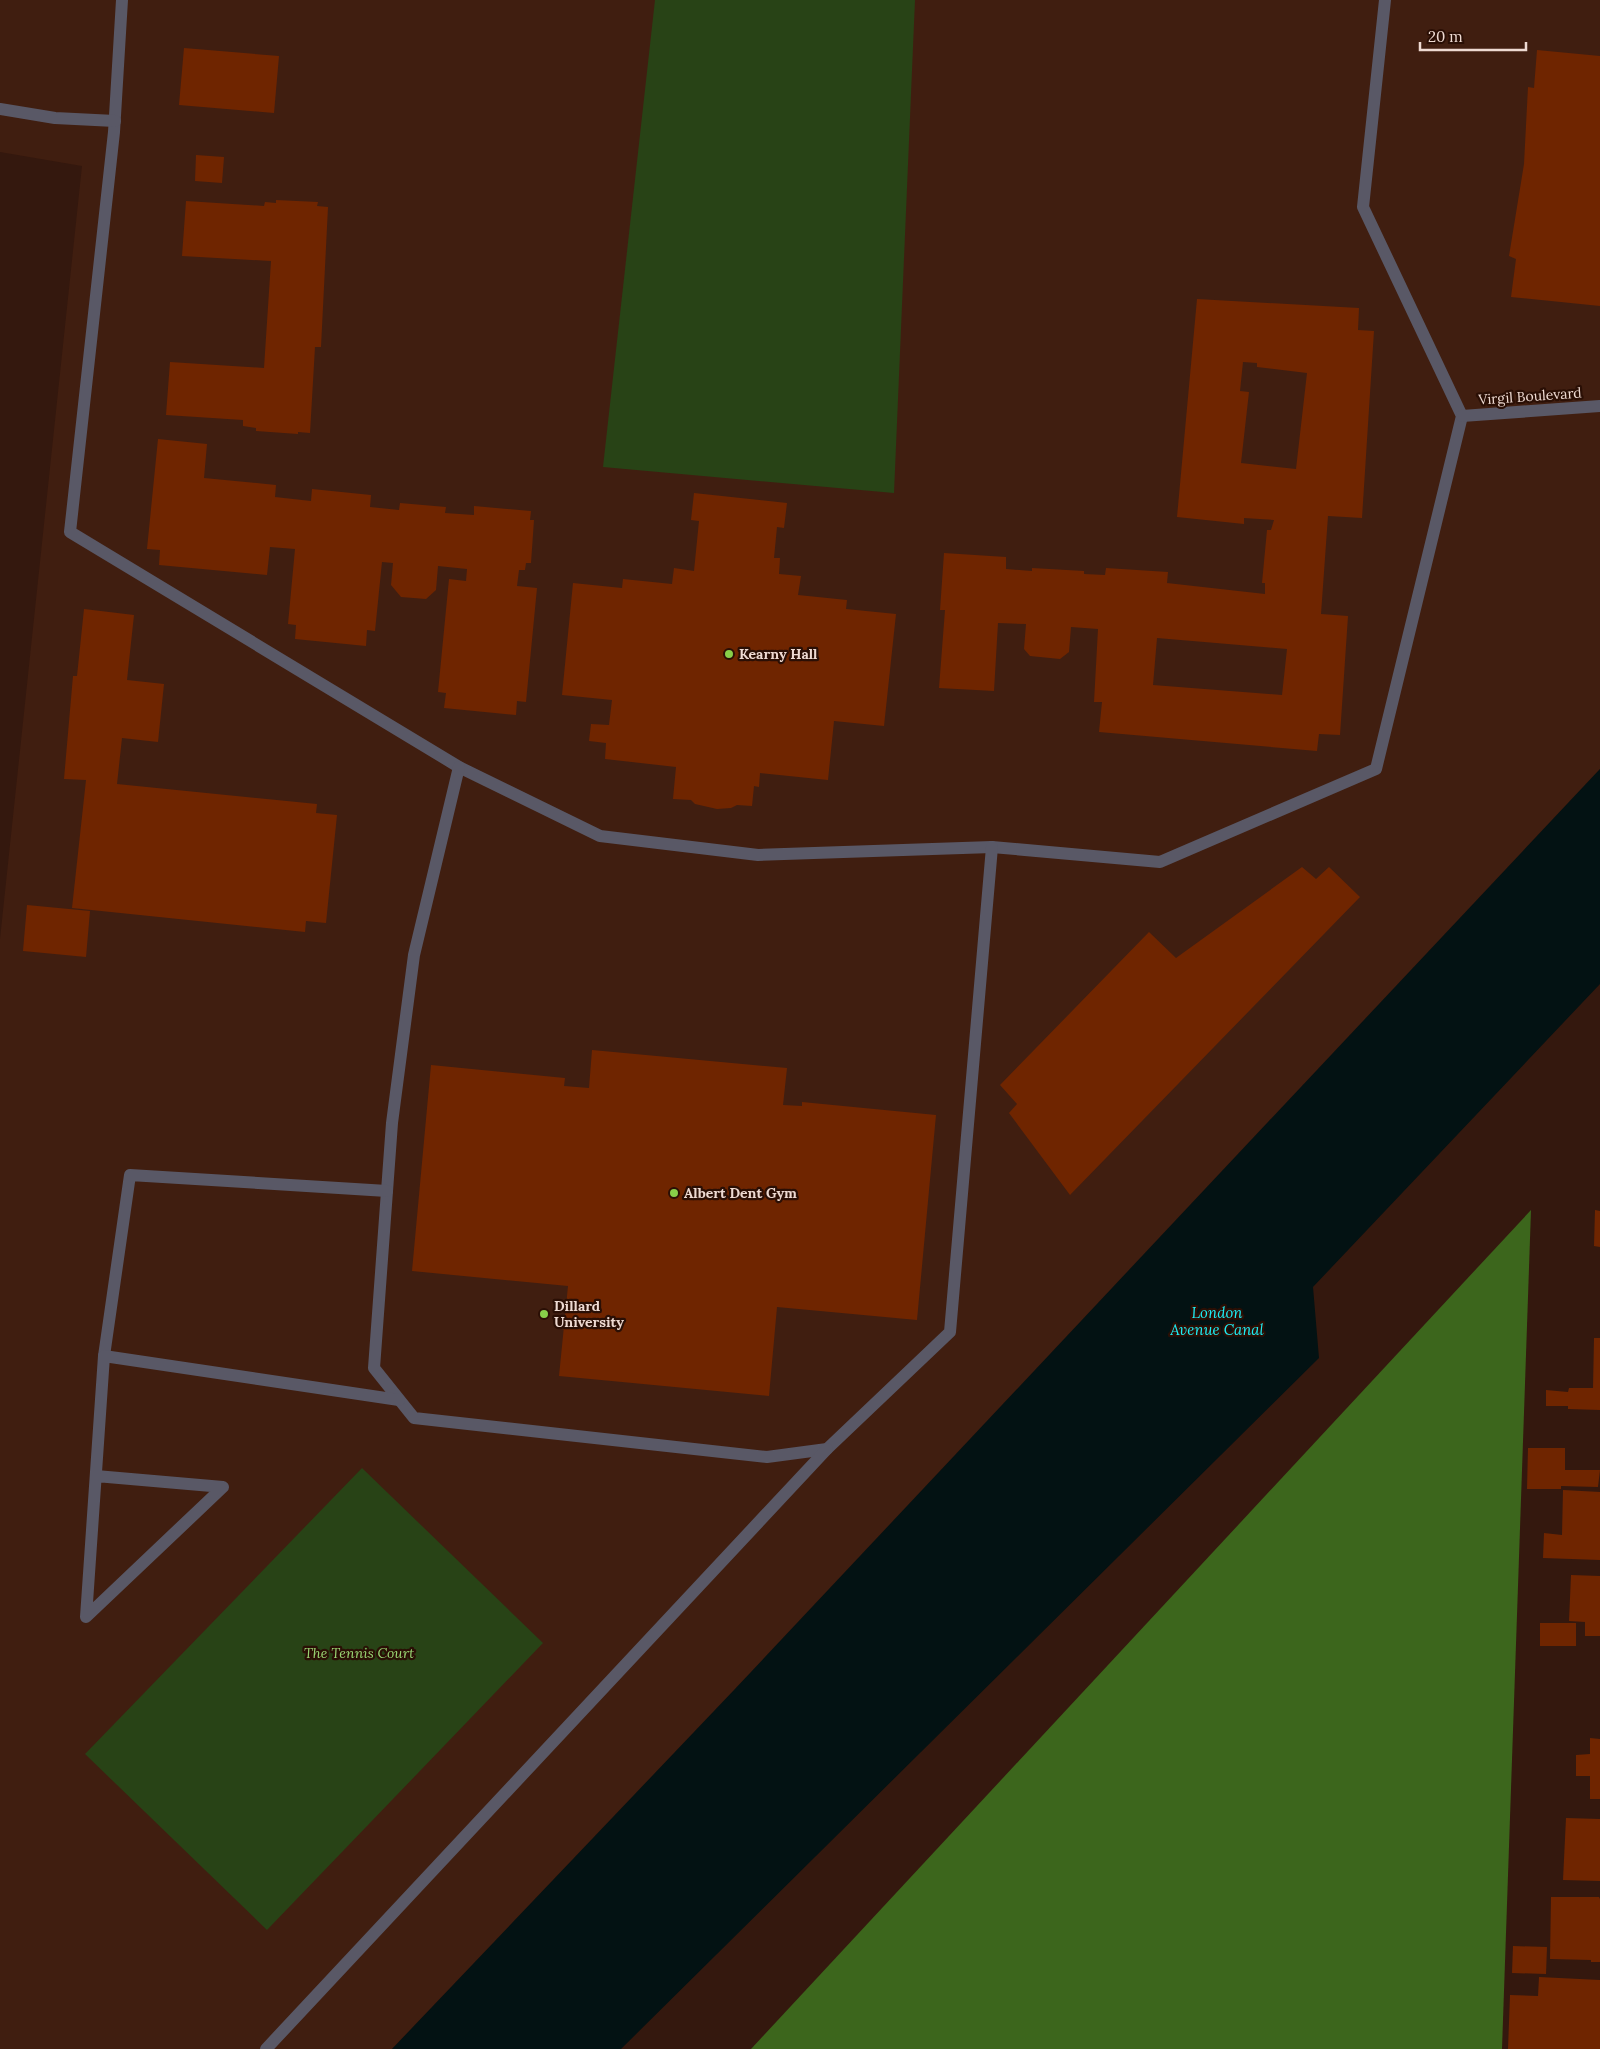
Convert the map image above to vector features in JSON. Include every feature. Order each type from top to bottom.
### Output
[{"type":"street","points":[[122,0],[115,121],[70,532],[459,767],[600,836],[758,854],[992,847],[1160,862],[1376,769],[1462,416],[1364,207],[1385,0]]},
{"type":"street","points":[[0,109],[55,118],[115,121]]},
{"type":"street","name":"Virgil Boulevard","points":[[1462,416],[1600,406]]},
{"type":"street","points":[[459,767],[414,955],[392,1123],[374,1368],[414,1418],[767,1457],[827,1449]]},
{"type":"street","points":[[266,2049],[827,1449],[950,1332],[992,847]]},
{"type":"street","points":[[96,1476],[222,1487],[86,1617],[104,1356],[130,1175],[387,1191]]},
{"type":"street","points":[[104,1356],[399,1400]]},
{"type":"shaded area","name":"Dillard University","points":[[0,0],[1600,0],[1600,769],[735,1689],[392,2049],[0,2049],[0,939],[82,166],[0,152]]},
{"type":"green space","points":[[655,0],[915,0],[894,493],[603,467]]},
{"type":"green space","points":[[1531,1210],[1502,2049],[751,2049]]},
{"type":"green space","name":"The Tennis Court","points":[[362,1468],[543,1643],[267,1930],[85,1754]]},
{"type":"water","name":"London Avenue Canal","points":[[1600,769],[1600,984],[1313,1287],[1319,1358],[621,2049],[392,2049],[735,1689]]},
{"type":"building","points":[[184,48],[279,56],[274,113],[179,105]]},
{"type":"building","points":[[1537,50],[1600,56],[1600,306],[1511,297],[1516,259],[1509,256],[1524,164],[1528,87],[1534,88]]},
{"type":"building","points":[[196,155],[224,157],[222,183],[195,181]]},
{"type":"building","points":[[276,200],[318,202],[317,206],[328,207],[321,347],[315,347],[310,433],[256,431],[256,428],[243,426],[243,420],[166,415],[170,362],[264,368],[271,261],[182,256],[186,201],[264,206],[265,202],[276,203]]},
{"type":"building","points":[[1197,299],[1359,308],[1358,330],[1374,331],[1362,518],[1328,516],[1321,614],[1348,616],[1340,735],[1319,734],[1317,751],[1099,732],[1102,702],[1094,702],[1098,629],[1071,627],[1069,652],[1060,659],[1030,656],[1024,649],[1026,624],[998,623],[994,691],[939,688],[945,610],[940,610],[944,553],[1006,557],[1006,569],[1032,571],[1032,568],[1084,571],[1084,574],[1105,575],[1106,568],[1168,572],[1167,583],[1265,594],[1265,583],[1262,583],[1267,530],[1271,530],[1274,520],[1244,518],[1244,524],[1177,517]],"holes":[[[1243,362],[1257,363],[1257,367],[1307,373],[1296,469],[1241,463],[1249,392],[1240,391]],[[1157,638],[1287,649],[1282,695],[1153,685]]]},
{"type":"building","points":[[158,439],[207,444],[204,478],[276,485],[275,497],[311,501],[312,489],[371,495],[370,507],[399,510],[400,503],[446,507],[445,513],[474,515],[474,506],[531,511],[530,520],[534,520],[531,563],[526,563],[525,570],[519,570],[517,586],[537,588],[526,702],[517,701],[516,715],[444,708],[446,693],[438,692],[449,579],[466,581],[467,569],[438,566],[436,590],[426,599],[401,597],[391,585],[393,563],[382,562],[375,631],[367,630],[366,646],[295,639],[296,625],[288,624],[295,549],[270,547],[267,575],[159,565],[160,550],[147,549]]},
{"type":"building","name":"Kearny Hall","points":[[694,493],[787,503],[784,528],[777,527],[774,558],[780,558],[779,574],[801,576],[798,595],[847,600],[846,609],[896,614],[884,726],[834,721],[828,780],[760,773],[759,787],[754,786],[752,806],[737,805],[731,808],[717,809],[695,804],[691,800],[673,799],[676,767],[605,759],[606,743],[589,741],[591,724],[609,725],[612,700],[562,695],[573,583],[622,588],[623,579],[672,584],[674,568],[694,571],[699,521],[691,520]]},
{"type":"building","points":[[84,609],[134,615],[127,680],[164,684],[158,742],[122,738],[117,784],[317,804],[316,813],[337,815],[326,923],[306,921],[305,932],[72,908],[86,780],[64,779],[73,676],[77,676]]},
{"type":"building","points":[[1302,867],[1316,879],[1329,867],[1360,897],[1070,1195],[1009,1113],[1017,1104],[1000,1085],[1149,932],[1176,958]]},
{"type":"building","points":[[27,905],[90,911],[86,957],[23,951]]},
{"type":"building","name":"Albert Dent Gym","points":[[592,1050],[787,1068],[783,1105],[802,1106],[802,1102],[936,1115],[917,1320],[777,1307],[769,1396],[559,1376],[568,1286],[412,1271],[431,1065],[565,1078],[564,1086],[589,1088]]},
{"type":"building","points":[[1595,1210],[1600,1211],[1600,1247],[1594,1246]]},
{"type":"building","points":[[1594,1338],[1600,1338],[1600,1410],[1568,1409],[1568,1406],[1546,1406],[1546,1390],[1568,1392],[1569,1388],[1593,1388]]},
{"type":"building","points":[[1528,1448],[1565,1448],[1565,1470],[1600,1470],[1598,1487],[1561,1486],[1561,1489],[1527,1489]]},
{"type":"building","points":[[1563,1490],[1600,1492],[1600,1560],[1543,1558],[1544,1533],[1562,1535]]},
{"type":"building","points":[[1571,1575],[1600,1576],[1600,1636],[1585,1636],[1585,1622],[1569,1621]]},
{"type":"building","points":[[1540,1623],[1576,1623],[1576,1646],[1540,1646]]},
{"type":"building","points":[[1590,1738],[1600,1739],[1600,1799],[1590,1799],[1590,1776],[1576,1776],[1576,1755],[1590,1754]]},
{"type":"building","points":[[1566,1818],[1600,1819],[1600,1881],[1563,1880]]},
{"type":"building","points":[[1551,1897],[1599,1897],[1600,1962],[1550,1959]]},
{"type":"building","points":[[1513,1946],[1547,1947],[1546,1974],[1512,1973]]},
{"type":"building","points":[[1539,1977],[1600,1980],[1600,2049],[1508,2049],[1510,1995],[1538,1996]]},
{"type":"place","name":"Kearny Hall","points":[[729,654]]},
{"type":"place","name":"Albert Dent Gym","points":[[674,1193]]},
{"type":"place","name":"Dillard University","points":[[544,1314]]}]
